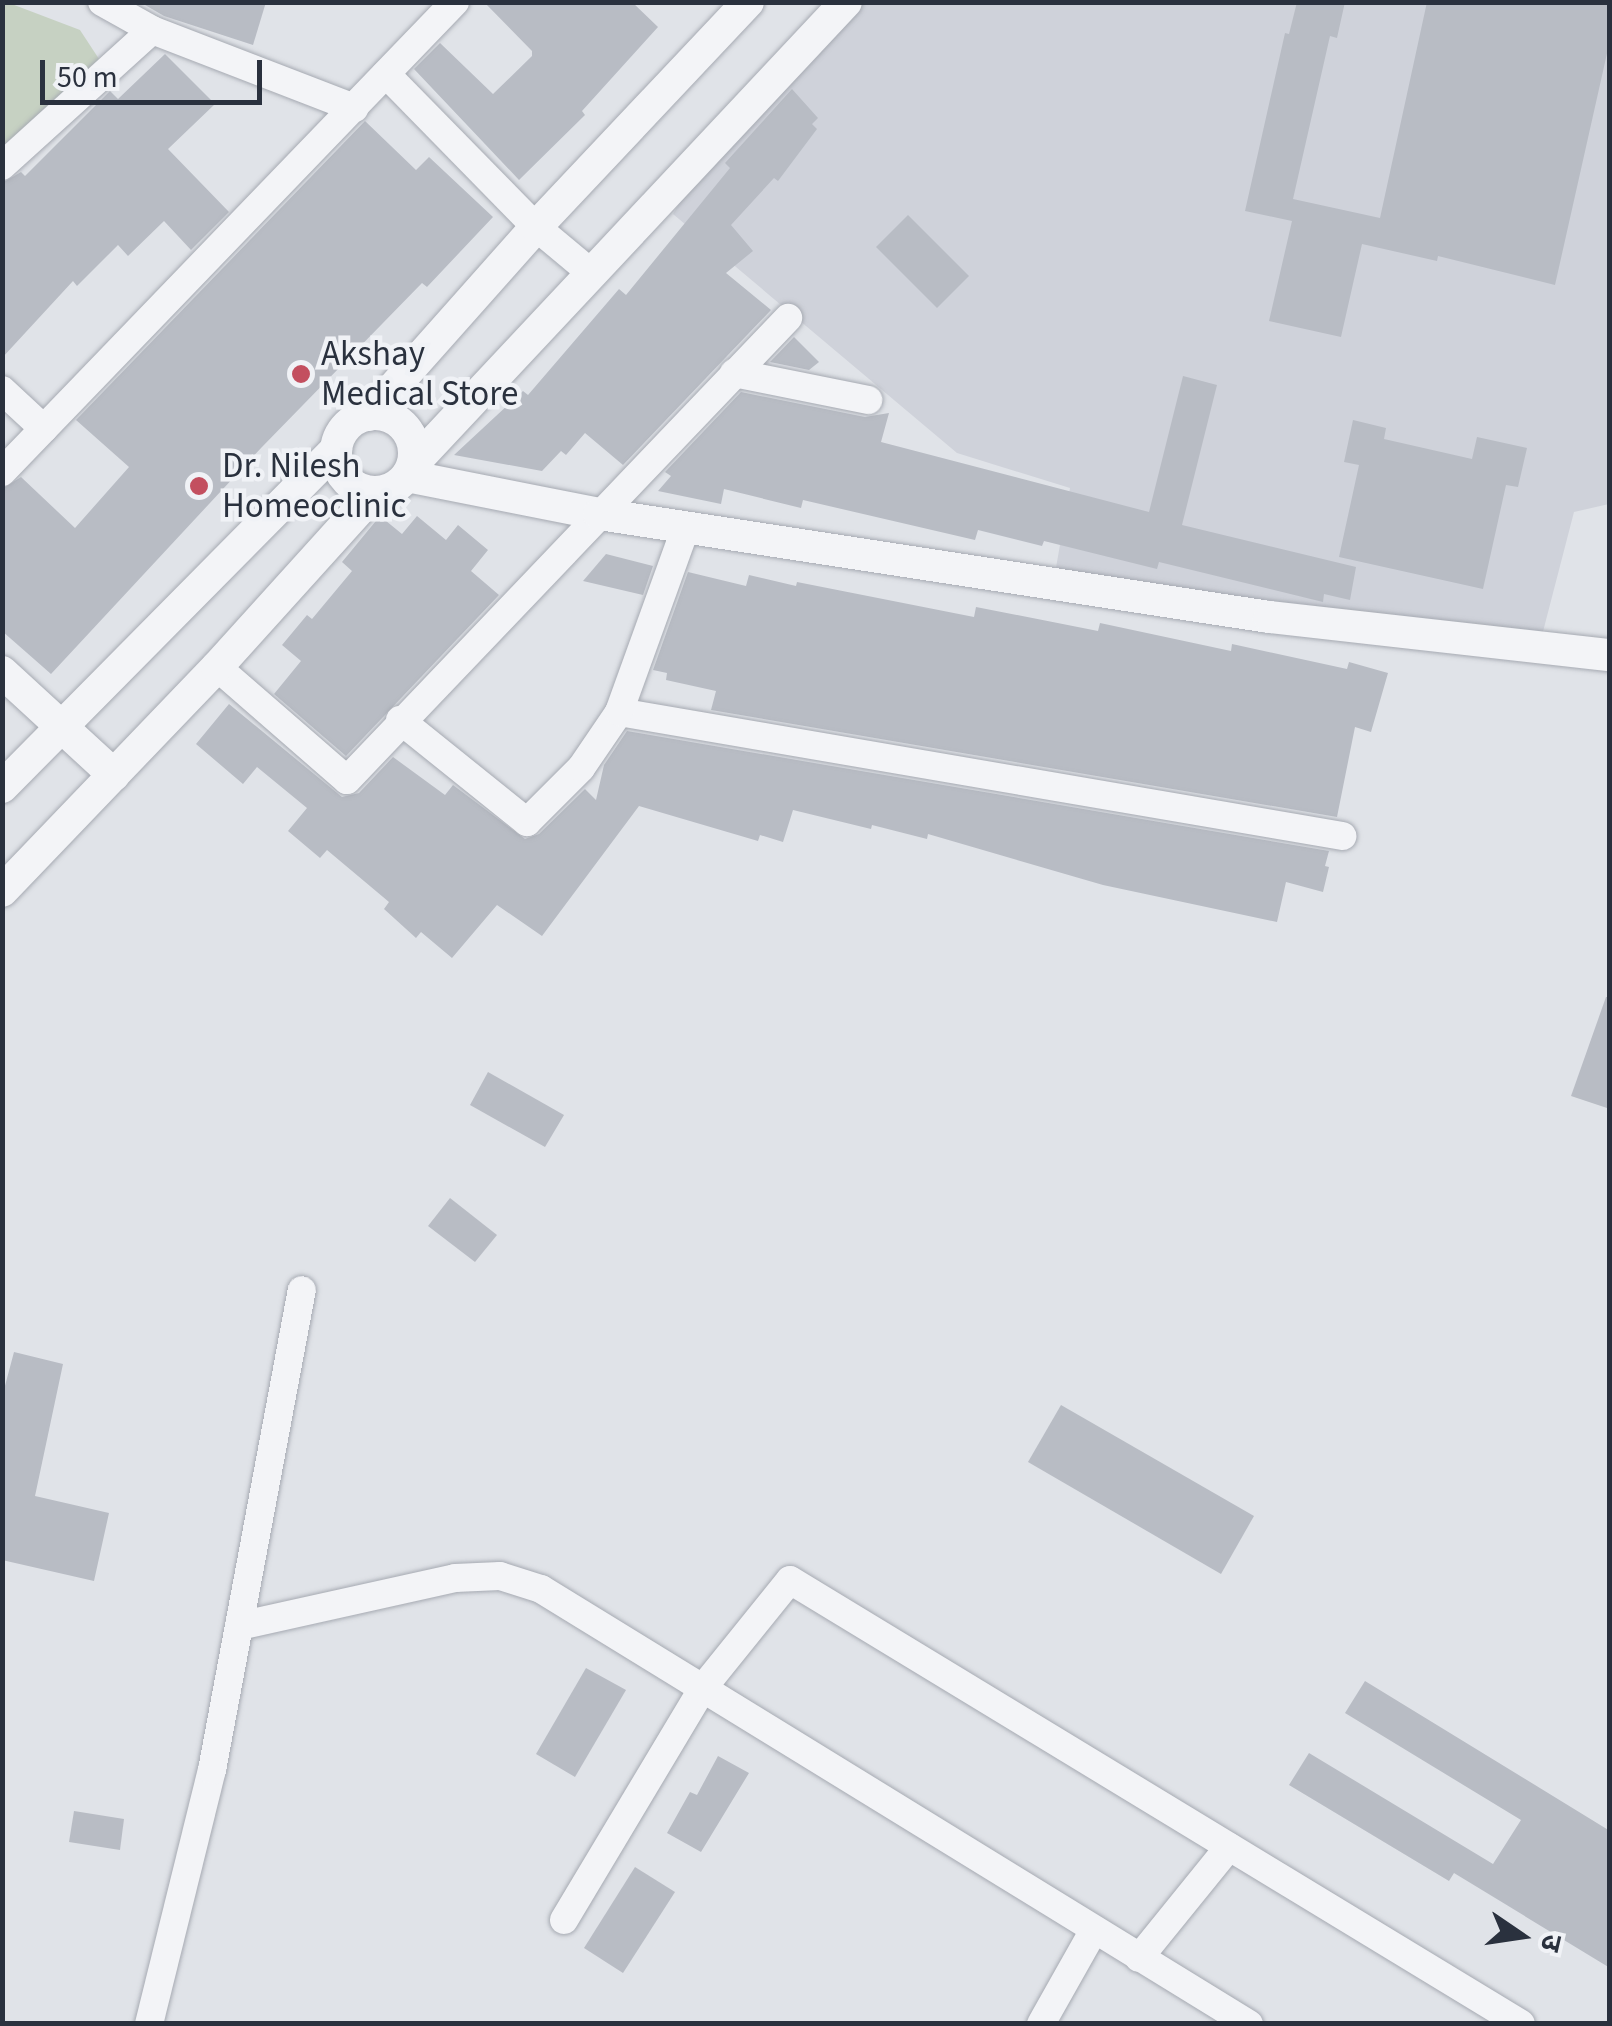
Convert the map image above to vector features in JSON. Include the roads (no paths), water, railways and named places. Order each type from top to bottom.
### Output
[{"type":"street","points":[[102,2],[152,30],[354,108]]},
{"type":"street","points":[[2,472],[456,2]]},
{"type":"street","points":[[2,787],[336,449],[347,427],[369,414],[536,227],[748,2]]},
{"type":"street","points":[[336,449],[342,474],[350,484],[374,493],[386,492],[846,2]]},
{"type":"street","points":[[2,166],[152,30]]},
{"type":"street","points":[[386,74],[536,227],[590,272]]},
{"type":"street","points":[[217,666],[346,780],[788,318]]},
{"type":"street","points":[[734,373],[868,400]]},
{"type":"street","points":[[2,390],[44,430]]},
{"type":"street","points":[[369,414],[382,414],[404,427],[414,451],[410,470]]},
{"type":"street","points":[[410,470],[599,514],[1269,617],[1610,655]]},
{"type":"street","points":[[2,891],[217,666],[374,493]]},
{"type":"street","points":[[400,720],[527,822],[581,768],[619,712],[686,527]]},
{"type":"street","points":[[2,672],[114,775]]},
{"type":"street","points":[[619,712],[1342,836]]},
{"type":"street","points":[[148,2024],[212,1770],[302,1290]]},
{"type":"street","points":[[239,1626],[455,1578],[500,1576],[541,1588],[1249,2024]]},
{"type":"street","points":[[564,1920],[702,1689],[790,1580],[1520,2024]]},
{"type":"street","points":[[1139,1958],[1229,1847]]},
{"type":"street","points":[[1040,2024],[1094,1930]]},
{"type":"place","name":"Akshay Medical Store","points":[[301,374]]},
{"type":"place","name":"Dr. Nilesh Homeoclinic","points":[[199,486]]}]
